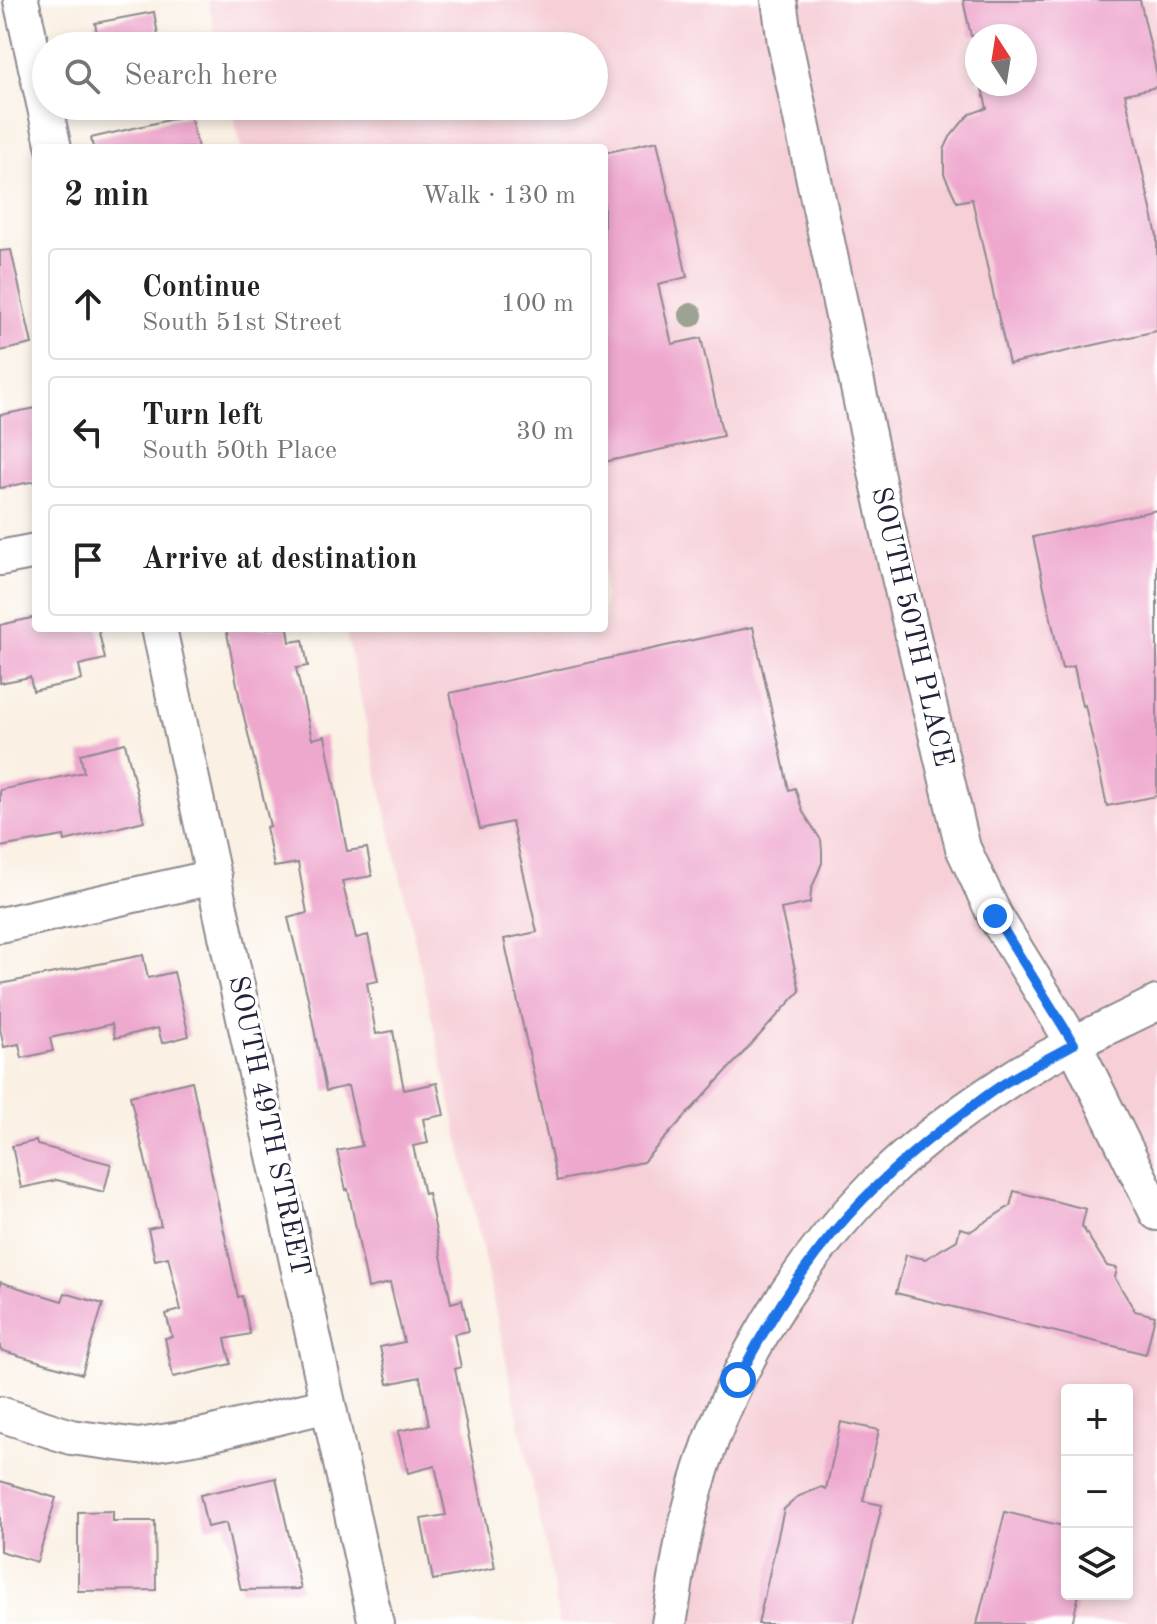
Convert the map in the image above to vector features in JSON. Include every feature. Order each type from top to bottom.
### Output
[{"type":"street","points":[[21,0],[32,49]]},
{"type":"street","name":"SOUTH 50TH PLACE","points":[[779,0],[785,43],[889,530],[963,848],[995,916],[1074,1044],[1157,1213]]},
{"type":"street","points":[[48,120],[53,144]]},
{"type":"street","points":[[0,558],[32,552]]},
{"type":"street","name":"SOUTH 49TH STREET","points":[[160,632],[376,1624]]},
{"type":"street","points":[[0,925],[214,877]]},
{"type":"street","points":[[669,1624],[683,1539],[715,1431],[759,1339],[788,1292],[833,1230],[874,1186],[916,1148],[1008,1081],[1157,1003]]},
{"type":"street","points":[[0,1414],[71,1437],[139,1446],[205,1435],[328,1405]]},
{"type":"shaded area","points":[[208,0],[1157,0],[1157,1624],[559,1624],[551,1573],[464,1163],[346,632],[608,632],[608,144],[240,144],[235,120],[608,120],[608,32],[215,32]]},
{"type":"building","points":[[963,0],[1140,0],[1157,87],[1125,94],[1157,236],[1157,331],[1009,364],[972,199],[957,202],[944,174],[944,150],[950,137],[970,114],[987,108],[984,96],[1037,96],[1037,24],[968,24]]},
{"type":"building","points":[[154,12],[158,32],[97,32],[95,23]]},
{"type":"building","points":[[168,120],[191,120],[197,144],[92,144],[91,138]]},
{"type":"building","points":[[657,141],[687,277],[658,284],[672,344],[701,338],[723,436],[608,461],[608,152]]},
{"type":"building","points":[[11,250],[32,344],[0,351],[0,251]]},
{"type":"building","points":[[32,409],[32,482],[0,488],[0,415]]},
{"type":"building","points":[[1157,510],[1157,796],[1107,806],[1074,666],[1062,669],[1033,537]]},
{"type":"building","points":[[32,618],[32,632],[99,632],[105,659],[79,665],[82,680],[33,691],[30,677],[0,683],[0,625]]},
{"type":"building","points":[[753,627],[789,790],[795,788],[803,812],[821,840],[822,863],[811,890],[810,903],[781,909],[800,991],[643,1162],[557,1181],[504,939],[537,932],[512,822],[480,829],[450,693]]},
{"type":"building","points":[[227,632],[289,632],[290,642],[303,640],[308,666],[296,668],[312,739],[325,736],[347,851],[367,848],[372,876],[342,881],[356,938],[368,935],[378,981],[367,983],[376,1034],[393,1031],[404,1090],[437,1083],[444,1115],[423,1119],[428,1143],[413,1146],[424,1194],[428,1193],[451,1303],[462,1300],[469,1331],[454,1334],[461,1367],[455,1369],[495,1568],[433,1580],[421,1519],[446,1515],[435,1466],[408,1473],[398,1431],[429,1425],[420,1377],[388,1384],[380,1347],[404,1342],[390,1283],[368,1288],[337,1151],[362,1146],[348,1086],[326,1091],[288,918],[307,913],[298,863],[274,867],[266,827],[270,826]]},
{"type":"building","points":[[125,743],[144,821],[65,841],[64,836],[0,847],[0,790],[84,772],[80,754]]},
{"type":"building","points":[[143,955],[148,978],[174,972],[189,1036],[162,1043],[158,1028],[115,1038],[112,1024],[50,1038],[53,1051],[22,1058],[19,1044],[4,1047],[0,1029],[0,984]]},
{"type":"building","points":[[192,1081],[238,1297],[242,1296],[250,1334],[225,1339],[231,1364],[173,1377],[165,1338],[172,1337],[166,1314],[181,1310],[168,1257],[155,1260],[148,1229],[161,1226],[130,1096]]},
{"type":"building","points":[[36,1141],[37,1145],[111,1164],[104,1192],[57,1180],[21,1188],[12,1146]]},
{"type":"building","points":[[1014,1191],[1086,1209],[1082,1226],[1107,1266],[1117,1268],[1115,1278],[1135,1311],[1155,1316],[1146,1354],[896,1293],[906,1255],[925,1259],[957,1240],[960,1228],[971,1231],[1010,1206]]},
{"type":"building","points":[[0,1282],[62,1301],[65,1293],[103,1304],[82,1374],[0,1350]]},
{"type":"building","points":[[841,1422],[879,1430],[863,1501],[882,1505],[854,1624],[758,1624],[784,1509],[799,1496],[822,1487],[826,1489]]},
{"type":"building","points":[[276,1478],[301,1589],[241,1590],[226,1523],[207,1527],[200,1495]]},
{"type":"building","points":[[0,1481],[56,1498],[37,1562],[0,1551]]},
{"type":"building","points":[[113,1511],[113,1521],[155,1521],[156,1590],[78,1591],[78,1512]]},
{"type":"building","points":[[1005,1512],[1061,1526],[1061,1600],[1078,1600],[1072,1624],[977,1624]]},
{"type":"route","points":[[738,1380],[788,1292],[833,1230],[874,1186],[916,1148],[1008,1081],[1074,1044],[995,916]]}]
